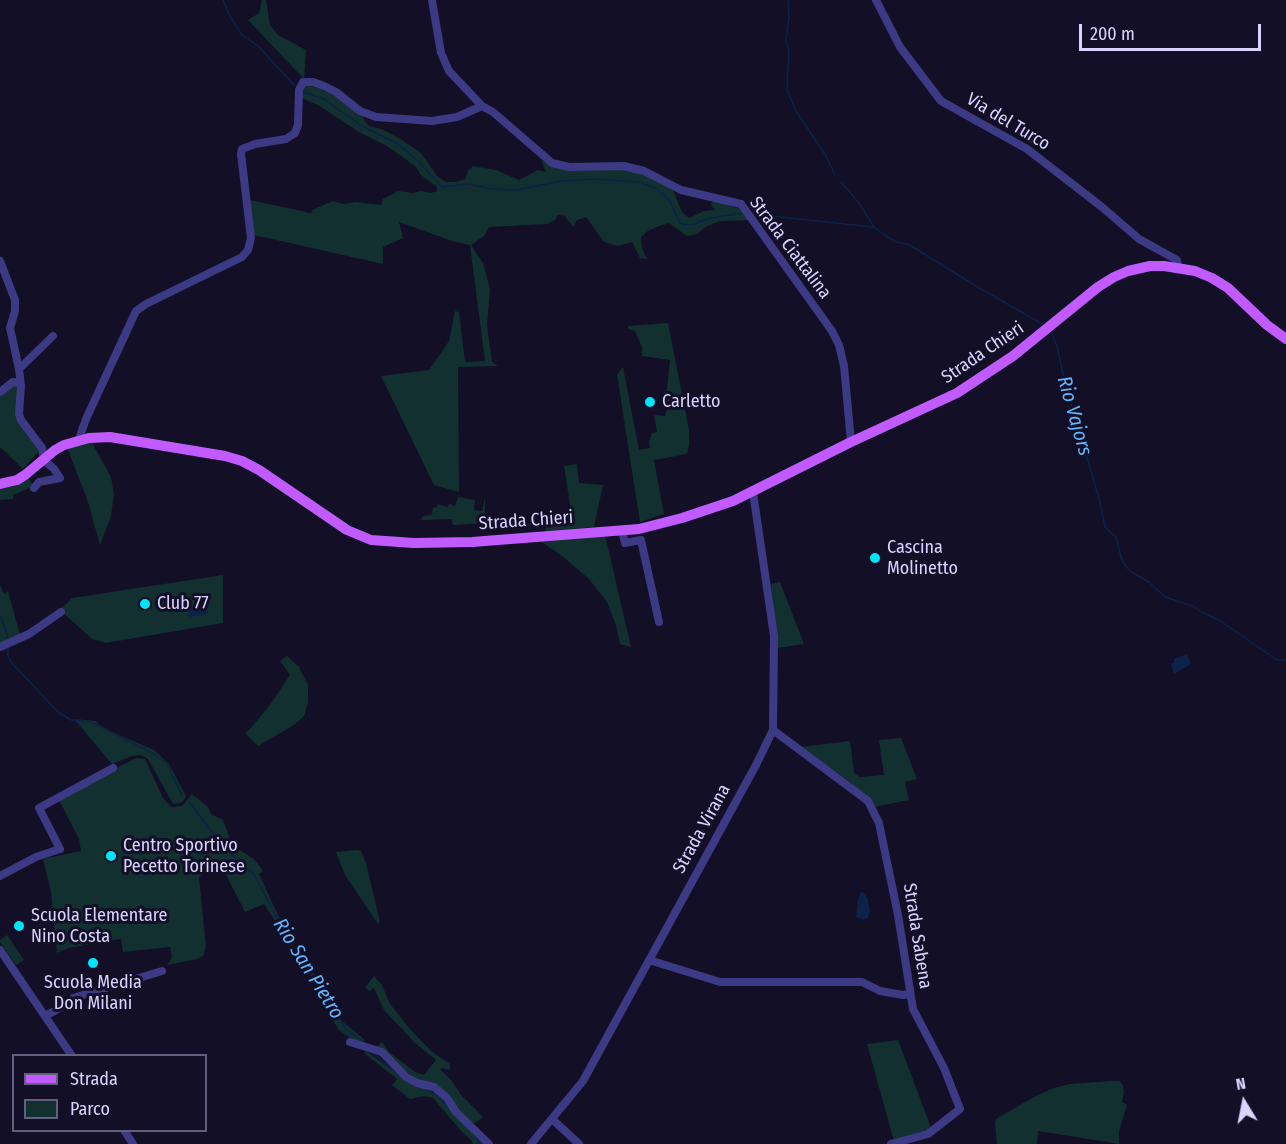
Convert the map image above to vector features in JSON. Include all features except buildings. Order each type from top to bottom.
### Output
[{"type":"main road","name":"Strada Chieri","points":[[0,484],[17,480],[55,450],[79,440],[110,437],[225,456],[242,461],[259,470],[347,530],[371,540],[414,543],[472,542],[639,529],[733,501],[851,442],[957,393],[1013,356],[1098,286],[1114,277],[1150,266],[1178,267],[1195,271],[1228,288],[1267,325],[1286,339]]},
{"type":"street","name":"Strada Ciattalina","points":[[432,0],[444,62],[449,71],[482,106],[493,112],[552,163],[569,167],[624,166],[644,171],[681,190],[741,204],[832,331],[839,345],[844,366],[851,442]]},
{"type":"street","name":"Via del Turco","points":[[876,0],[900,47],[941,101],[1027,149],[1139,239],[1177,260],[1178,267]]},
{"type":"street","points":[[79,440],[86,419],[136,311],[242,257],[248,250],[251,238],[242,149],[255,144],[286,139],[295,133],[298,124],[299,89],[303,82],[313,82],[336,92],[360,111],[376,117],[432,121],[457,117],[482,106]]},
{"type":"street","points":[[0,261],[15,300],[15,311],[10,328],[19,369],[21,420],[42,448],[44,460],[60,478],[39,482],[34,488]]},
{"type":"street","points":[[19,369],[53,336]]},
{"type":"street","points":[[0,392],[13,382],[20,383]]},
{"type":"street","name":"Strada Virana","points":[[531,1144],[583,1081],[773,730],[774,636],[753,492]]},
{"type":"street","points":[[622,530],[625,543],[642,540],[659,622]]},
{"type":"street","points":[[0,647],[29,634],[61,612]]},
{"type":"street","name":"Strada Sabena","points":[[773,730],[868,801],[879,823],[889,866],[914,1009],[944,1068],[960,1108],[928,1134],[891,1144]]},
{"type":"street","points":[[0,876],[36,857],[60,849],[39,808],[113,768]]},
{"type":"street","points":[[0,950],[71,1054]]},
{"type":"street","points":[[649,960],[720,982],[862,982],[880,991],[910,994]]},
{"type":"street","points":[[45,1016],[74,998],[162,971]]},
{"type":"street","points":[[350,1042],[382,1052],[406,1077],[417,1083],[434,1087],[489,1144]]},
{"type":"street","points":[[552,1119],[579,1144]]},
{"type":"green space","points":[[262,0],[266,0],[270,25],[278,35],[306,50],[304,79],[248,20],[259,13]]},
{"type":"green space","points":[[305,85],[332,94],[362,117],[369,126],[384,130],[421,153],[437,176],[446,182],[465,179],[473,166],[496,170],[519,180],[538,170],[546,172],[541,160],[550,166],[624,168],[644,174],[673,190],[682,212],[689,218],[704,211],[715,210],[711,205],[713,200],[740,209],[748,220],[721,221],[707,226],[697,234],[687,236],[669,223],[659,226],[646,232],[641,238],[647,259],[640,258],[632,242],[618,246],[604,242],[586,217],[577,220],[573,227],[565,216],[558,215],[555,220],[547,224],[489,227],[484,236],[471,245],[483,263],[490,289],[487,325],[492,362],[498,366],[458,367],[459,492],[434,485],[381,376],[429,370],[449,341],[455,311],[459,312],[465,362],[485,361],[470,245],[399,222],[403,238],[383,247],[383,264],[254,235],[250,200],[311,213],[312,210],[333,201],[344,204],[356,202],[381,205],[383,199],[398,191],[431,193],[437,191],[437,187],[421,175],[415,166],[387,146],[359,132],[318,105],[301,98]]},
{"type":"green space","points":[[668,323],[689,430],[689,445],[687,454],[654,460],[664,514],[640,522],[617,375],[623,367],[639,450],[650,448],[652,433],[657,432],[654,415],[665,416],[670,360],[642,356],[642,347],[635,331],[628,329],[628,326]]},
{"type":"green space","points":[[14,384],[18,386],[17,410],[40,450],[23,469],[0,447],[0,395]]},
{"type":"green space","points":[[91,441],[111,477],[114,494],[111,516],[100,545],[88,502],[67,447]]},
{"type":"green space","points":[[577,464],[579,483],[603,485],[594,527],[546,531],[544,513],[571,511],[564,466]]},
{"type":"green space","points":[[28,478],[34,486],[13,495],[13,499],[0,500],[0,487]]},
{"type":"green space","points":[[458,497],[475,500],[474,510],[482,511],[485,498],[485,523],[453,525],[451,519],[421,520],[423,516],[432,515],[433,507],[436,508],[438,504],[448,507],[449,504],[455,506]]},
{"type":"green space","points":[[605,535],[631,647],[620,644],[607,602],[589,579],[561,555],[540,541]]},
{"type":"green space","name":"Club 77","points":[[223,575],[223,623],[106,643],[92,639],[60,610],[72,598]]},
{"type":"green space","points":[[780,582],[804,644],[778,648],[771,584]]},
{"type":"green space","points":[[0,585],[4,594],[8,591],[20,635],[0,643]]},
{"type":"green space","points":[[287,656],[299,667],[308,685],[308,703],[304,716],[294,725],[258,746],[245,733],[270,705],[290,675],[280,661]]},
{"type":"green space","points":[[74,719],[96,721],[101,727],[154,750],[169,764],[186,796],[184,800],[173,804],[148,759],[141,755],[112,764]]},
{"type":"green space","points":[[901,738],[917,779],[905,782],[909,800],[874,807],[869,799],[850,782],[800,747],[850,741],[854,773],[860,777],[884,775],[879,740]]},
{"type":"green space","name":"Centro Sportivo Pecetto Torinese","points":[[136,758],[145,759],[163,798],[171,807],[182,806],[192,794],[207,806],[211,814],[223,820],[232,845],[254,859],[263,871],[259,874],[297,952],[337,1003],[342,1021],[365,1040],[363,1043],[353,1040],[339,1030],[323,1004],[321,992],[315,981],[286,944],[279,927],[264,904],[245,912],[224,871],[211,870],[199,877],[206,947],[203,956],[197,959],[167,965],[172,958],[170,947],[123,952],[121,939],[68,948],[57,953],[51,892],[43,859],[81,851],[79,839],[58,798]]},
{"type":"green space","points":[[361,851],[366,863],[380,922],[378,924],[345,875],[336,852]]},
{"type":"green space","points":[[7,935],[24,960],[16,965],[0,942]]},
{"type":"green space","points":[[374,976],[382,985],[390,1004],[410,1029],[431,1051],[450,1064],[450,1070],[440,1069],[483,1117],[474,1124],[376,1048],[382,1042],[389,1052],[415,1072],[424,1075],[436,1060],[415,1043],[384,1010],[374,988],[369,991],[365,988]]},
{"type":"green space","points":[[898,1040],[932,1130],[894,1141],[867,1044]]},
{"type":"green space","points":[[366,1051],[398,1074],[431,1088],[486,1144],[473,1144],[433,1098],[424,1096],[410,1099],[392,1085],[397,1079],[364,1053]]},
{"type":"green space","points":[[1119,1081],[1123,1085],[1122,1102],[1127,1105],[1119,1131],[1119,1144],[1038,1131],[1037,1144],[997,1144],[996,1119],[1032,1098],[1069,1084]]},
{"type":"water","points":[[207,604],[208,614],[189,617],[188,608]]},
{"type":"water","points":[[1187,654],[1191,664],[1174,674],[1171,664],[1174,659]]},
{"type":"water","points":[[863,892],[868,899],[870,911],[868,918],[864,920],[856,917],[858,900],[860,893]]},
{"type":"waterway","points":[[223,0],[229,15],[242,35],[258,46],[294,85]]},
{"type":"waterway","name":"Rio Vajors","points":[[788,0],[787,89],[796,111],[826,156],[835,175]]},
{"type":"waterway","points":[[303,92],[324,99],[362,126],[398,144],[418,161],[442,187],[468,184],[492,189],[516,190],[561,181],[595,179],[639,182],[658,189],[670,201],[680,223],[686,225],[743,213]]},
{"type":"waterway","name":"Rio Vajors","points":[[841,182],[859,203],[874,227],[883,234],[896,242],[908,244],[1044,325]]},
{"type":"waterway","points":[[753,214],[873,227]]},
{"type":"waterway","name":"Rio Vajors","points":[[1051,332],[1057,346],[1105,527],[1116,537],[1122,561],[1130,571],[1149,582],[1165,597],[1193,606],[1219,620],[1277,660],[1286,660]]},
{"type":"waterway","name":"Rio San Pietro","points":[[0,615],[8,638]]},
{"type":"waterway","name":"Rio San Pietro","points":[[8,649],[11,662],[58,712],[71,720],[92,722],[158,756],[167,764],[182,795]]},
{"type":"waterway","name":"Rio San Pietro","points":[[189,802],[219,841],[254,874],[296,954],[331,997],[345,1029],[364,1042]]},
{"type":"waterway","name":"Rio San Pietro","points":[[373,1053],[392,1069]]},
{"type":"waterway","name":"Rio San Pietro","points":[[427,1090],[438,1095],[448,1107]]},
{"type":"waterway","name":"Rio San Pietro","points":[[476,1137],[480,1144]]},
{"type":"place","name":"Carletto","points":[[650,402]]},
{"type":"place","name":"Cascina Molinetto","points":[[875,558]]},
{"type":"place","name":"Club 77","points":[[145,604]]},
{"type":"place","name":"Centro Sportivo Pecetto Torinese","points":[[111,856]]},
{"type":"place","name":"Scuola Elementare Nino Costa","points":[[19,926]]},
{"type":"place","name":"Scuola Media Don Milani","points":[[93,963]]}]
